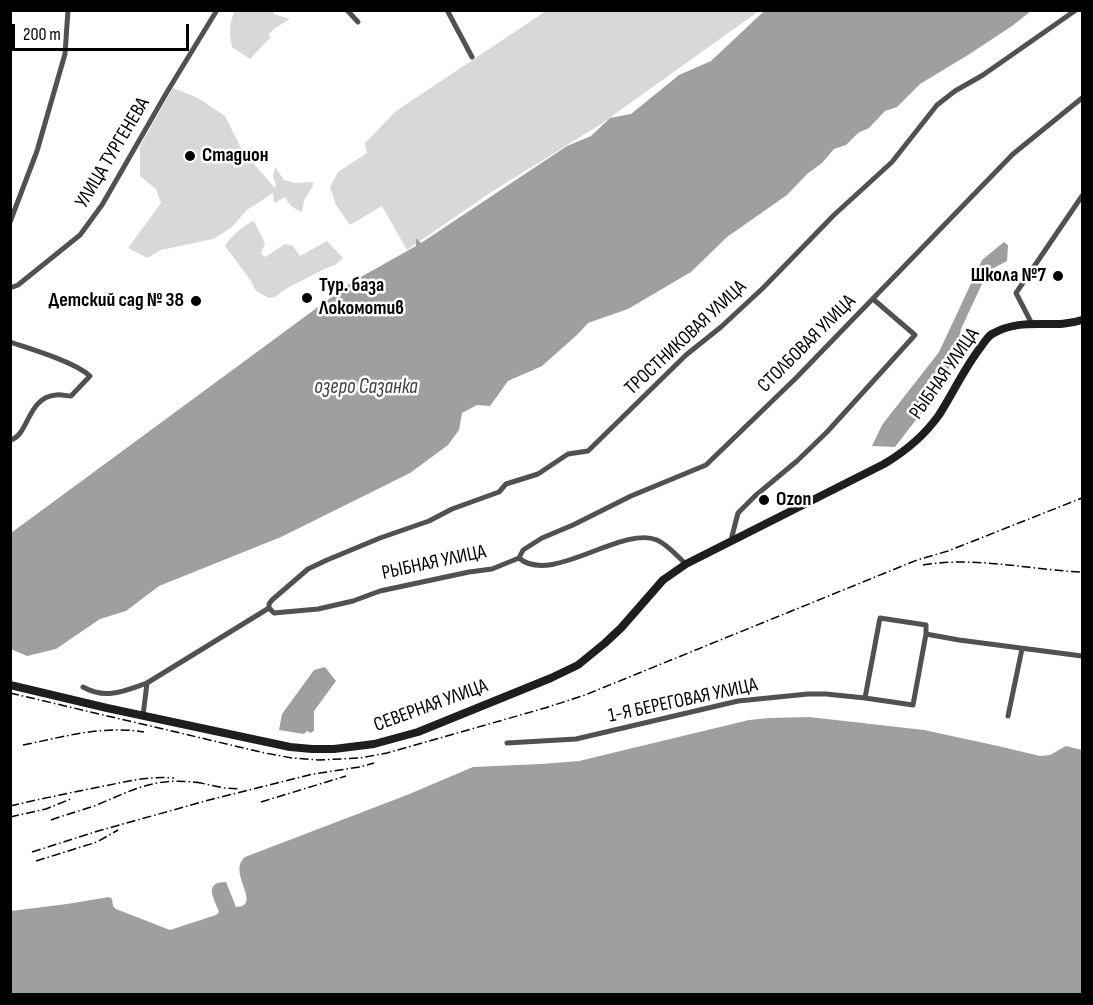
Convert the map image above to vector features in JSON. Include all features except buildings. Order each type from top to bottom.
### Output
[{"type":"street","points":[[10,222],[37,151],[64,54],[68,10]]},
{"type":"street","name":"УЛИЦА ТУРГЕНЕВА","points":[[10,288],[18,285],[80,235],[102,205],[217,10]]},
{"type":"street","points":[[347,10],[358,21]]},
{"type":"street","points":[[447,10],[472,57]]},
{"type":"street","name":"ТРОСТНИКОВАЯ УЛИЦА","points":[[269,608],[272,600],[308,569],[380,538],[429,521],[452,508],[499,492],[506,484],[538,474],[568,454],[588,451],[686,355],[721,327],[763,288],[834,215],[892,162],[937,105],[1076,10]]},
{"type":"street","name":"СТОЛБОВАЯ УЛИЦА","points":[[519,558],[523,550],[542,538],[631,496],[706,465],[796,378],[1013,154],[1083,98]]},
{"type":"street","points":[[1032,324],[1016,293],[1083,196]]},
{"type":"street","points":[[731,540],[738,513],[827,432],[915,335],[873,299]]},
{"type":"street","name":"РЫБНАЯ УЛИЦА","points":[[686,564],[884,464],[906,450],[926,432],[939,415],[972,358],[990,336],[1009,326],[1066,324],[1083,320]]},
{"type":"street","points":[[10,342],[61,360],[85,371],[90,376],[71,396],[55,395],[41,400],[31,412],[18,437],[10,440]]},
{"type":"street","points":[[519,558],[527,563],[554,564],[610,545],[645,537],[658,540],[686,564]]},
{"type":"street","name":"РЫБНАЯ УЛИЦА","points":[[269,608],[274,613],[318,609],[353,601],[380,591],[492,569],[519,558]]},
{"type":"street","name":"СЕВЕРНАЯ УЛИЦА","points":[[143,716],[312,750],[374,744],[418,732],[578,665],[621,628],[663,580],[686,564]]},
{"type":"street","points":[[83,687],[102,694],[120,692],[147,683],[269,608]]},
{"type":"street","points":[[865,698],[880,618],[926,625],[926,634],[1083,656]]},
{"type":"street","name":"1-Я БЕРЕГОВАЯ УЛИЦА","points":[[507,743],[576,739],[738,701],[808,694],[865,698],[913,705],[926,634]]},
{"type":"street","points":[[1008,716],[1022,649]]},
{"type":"street","points":[[10,685],[143,716],[147,683]]},
{"type":"shaded area","points":[[235,11],[272,11],[274,14],[290,19],[269,34],[270,38],[250,59],[232,47],[230,28]]},
{"type":"shaded area","points":[[546,11],[759,11],[601,124],[493,191],[407,250],[382,206],[350,225],[336,205],[330,187],[338,172],[367,153],[365,143],[396,111]]},
{"type":"shaded area","points":[[173,88],[198,98],[225,116],[243,152],[275,188],[273,176],[275,167],[284,180],[295,183],[313,182],[304,200],[302,212],[292,206],[285,197],[274,203],[273,193],[247,210],[231,228],[213,239],[161,250],[147,258],[128,248],[161,203],[156,189],[140,176],[140,146]]},
{"type":"shaded area","points":[[254,221],[265,243],[261,254],[265,257],[285,244],[293,246],[300,256],[327,241],[343,258],[335,265],[269,298],[256,291],[225,246],[238,231]]},
{"type":"water","name":"озеро Сазанка","points":[[767,10],[1031,11],[968,55],[920,84],[897,107],[885,111],[869,128],[858,133],[846,145],[834,149],[787,195],[727,237],[691,272],[628,309],[588,323],[542,366],[508,381],[490,406],[477,405],[462,413],[459,430],[448,445],[410,473],[281,537],[159,586],[126,611],[100,619],[56,649],[27,656],[11,649],[11,533],[352,282],[416,246],[416,238],[421,243],[567,146],[591,136],[610,118],[631,114],[679,75],[711,61]]},
{"type":"water","points":[[1004,242],[1008,245],[1007,261],[988,271],[961,329],[956,356],[929,403],[895,447],[872,446],[882,425],[939,352],[982,260]]},
{"type":"water","points":[[325,667],[336,681],[314,711],[314,731],[310,733],[307,731],[304,734],[279,730],[282,714],[314,670]]},
{"type":"water","points":[[809,717],[924,730],[1040,756],[1050,755],[1066,746],[1082,750],[1082,994],[11,994],[11,911],[109,897],[116,909],[170,930],[216,915],[219,912],[212,888],[219,883],[226,882],[236,907],[244,905],[247,901],[241,879],[240,863],[245,857],[407,795],[473,767],[579,761],[749,720]]},
{"type":"railway","points":[[10,693],[265,753],[318,760],[360,758],[387,753],[585,695],[917,560],[948,551],[1082,498]]},
{"type":"railway","points":[[923,565],[963,562],[1082,572]]},
{"type":"railway","points":[[23,745],[98,731],[144,732]]},
{"type":"railway","points":[[32,852],[209,800],[313,774],[374,763]]},
{"type":"railway","points":[[261,802],[346,776]]},
{"type":"railway","points":[[10,806],[136,780],[174,778]]},
{"type":"railway","points":[[51,820],[156,783],[175,781],[202,783]]},
{"type":"railway","points":[[196,782],[240,789]]},
{"type":"railway","points":[[10,817],[46,809],[73,798]]},
{"type":"railway","points":[[36,861],[97,842],[118,830]]},
{"type":"place","name":"Стадион","points":[[190,156]]},
{"type":"place","name":"Школа №7","points":[[1058,276]]},
{"type":"place","name":"Тур. база Локомотив","points":[[307,298]]},
{"type":"place","name":"Детский сад № 38","points":[[196,301]]},
{"type":"place","name":"Ozon","points":[[764,500]]}]
